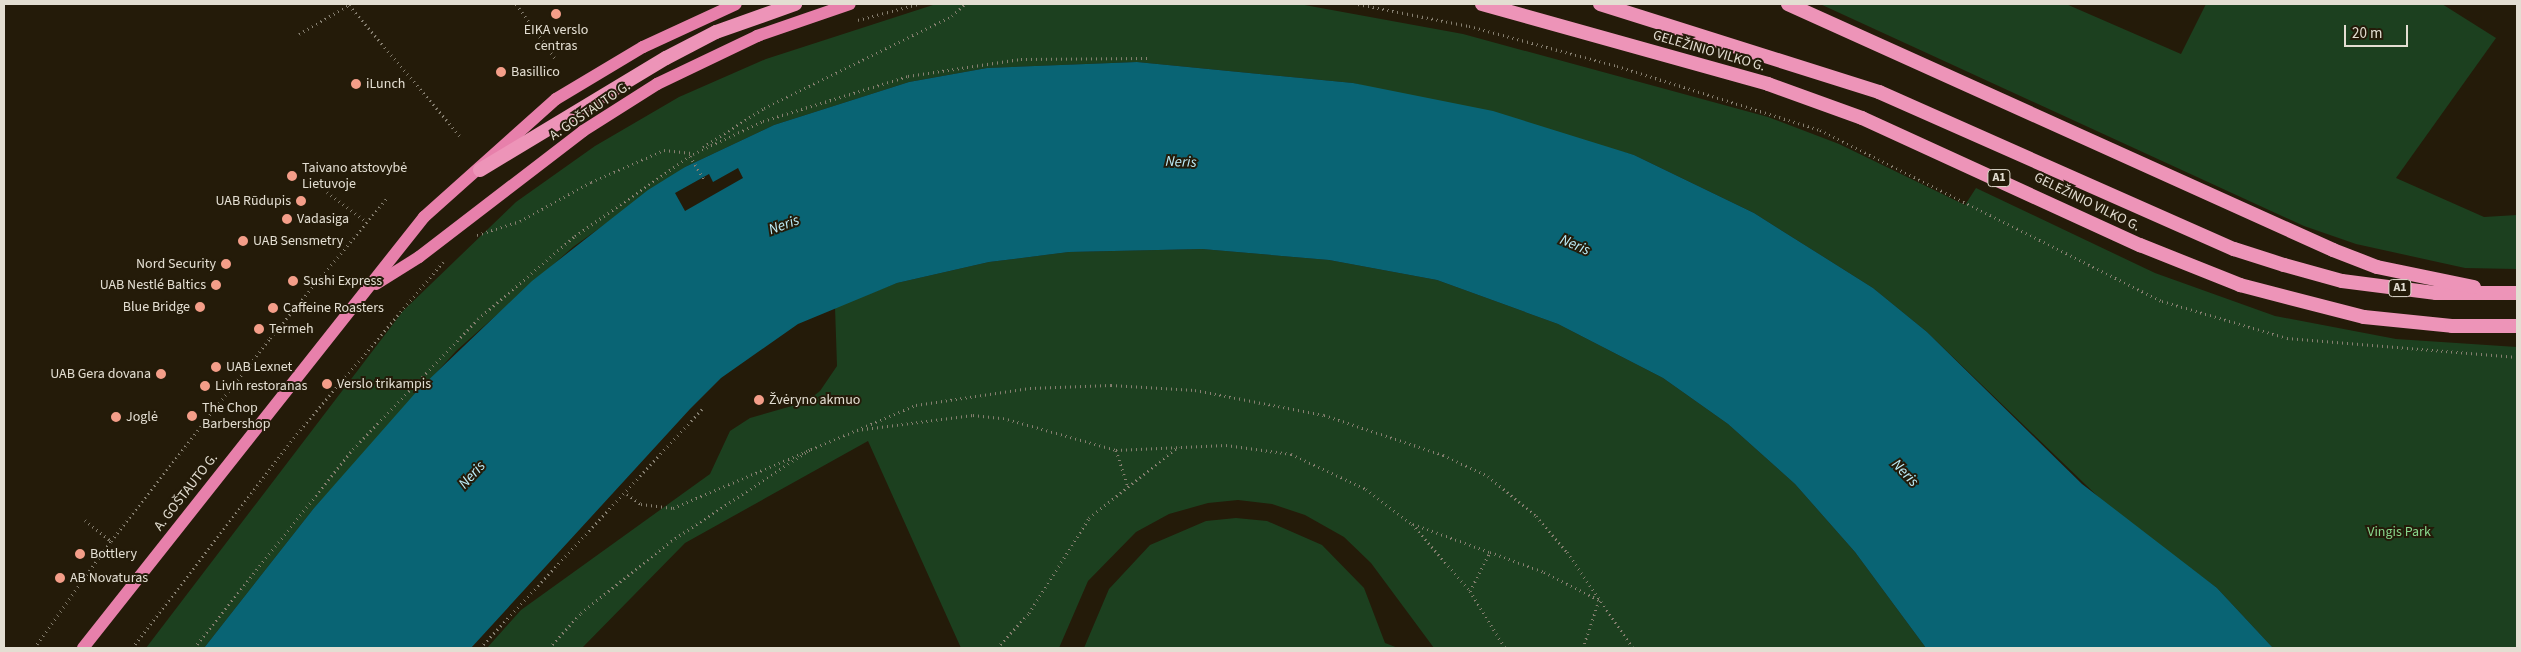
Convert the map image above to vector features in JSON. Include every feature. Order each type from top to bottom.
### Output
[{"type":"highway","points":[[480,170],[666,58],[716,32],[794,4]]},
{"type":"highway","name":"GELEŽINIO VILKO G.","points":[[1482,4],[1768,84],[1862,118],[2140,245],[2240,285],[2364,317],[2452,326],[2517,326]]},
{"type":"highway","name":"GELEŽINIO VILKO G.","points":[[1600,4],[1879,92],[2234,249],[2284,265],[2342,281],[2436,293],[2517,293]]},
{"type":"highway","points":[[1788,4],[2333,250],[2425,278],[2517,293]]},
{"type":"main road","name":"A. GOŠTAUTO G.","points":[[83,648],[372,286],[416,226],[480,170],[507,138],[556,98],[644,47],[736,4]]},
{"type":"main road","name":"A. GOŠTAUTO G.","points":[[372,286],[419,257],[583,131],[657,84],[757,36],[850,4]]},
{"type":"path","points":[[516,4],[555,58]]},
{"type":"path","points":[[848,23],[918,4]]},
{"type":"path","points":[[194,648],[353,449],[478,319],[575,236],[764,108],[952,16],[965,4]]},
{"type":"path","points":[[1358,4],[1469,26],[1617,66],[1820,130],[2162,301],[2287,338],[2517,357]]},
{"type":"path","points":[[299,34],[349,5],[460,136]]},
{"type":"path","points":[[466,238],[520,221],[664,150],[692,155],[763,121],[908,76],[1021,59],[1148,58]]},
{"type":"path","points":[[692,155],[704,179]]},
{"type":"path","points":[[328,192],[368,222]]},
{"type":"path","points":[[34,648],[112,541],[388,197]]},
{"type":"path","points":[[473,232],[479,226]]},
{"type":"path","points":[[132,648],[300,430],[448,257]]},
{"type":"path","points":[[627,494],[641,504],[673,508],[819,443],[916,405],[1030,388],[1111,385],[1195,390],[1324,415],[1443,456],[1488,476],[1536,516],[1567,552],[1633,648]]},
{"type":"path","points":[[480,648],[627,494],[703,408]]},
{"type":"path","points":[[851,431],[973,415],[1003,418],[1116,450],[1180,445],[1226,445],[1291,454],[1366,489],[1412,524],[1470,591],[1505,648]]},
{"type":"path","points":[[549,648],[581,613],[671,541],[819,443]]},
{"type":"path","points":[[997,648],[1029,613],[1089,518],[1180,445]]},
{"type":"path","points":[[1116,450],[1128,487]]},
{"type":"path","points":[[85,520],[112,541]]},
{"type":"path","points":[[1412,524],[1490,552],[1599,600]]},
{"type":"path","points":[[1470,591],[1490,552]]},
{"type":"path","points":[[1583,648],[1599,600]]},
{"type":"green space","name":"Vingis Park","points":[[936,4],[1299,4],[1463,34],[1768,117],[1839,144],[1965,205],[1976,188],[2155,273],[2275,316],[2396,339],[2517,347],[2517,648],[2273,648],[2217,588],[2114,512],[1927,332],[1873,288],[1754,213],[1634,155],[1353,83],[1137,62],[987,68],[909,82],[774,125],[685,167],[573,247],[456,351],[314,508],[204,648],[146,648],[403,311],[516,202],[595,146],[679,97],[766,59]]},
{"type":"green space","points":[[1820,4],[2066,4],[2181,54],[2206,4],[2442,4],[2496,38],[2396,178],[2484,217],[2517,215],[2517,269],[2465,268],[2356,244],[2304,226]]},
{"type":"green space","points":[[1202,249],[1329,260],[1437,280],[1558,324],[1663,378],[1728,424],[1795,484],[1855,552],[1926,648],[1434,648],[1371,563],[1344,537],[1305,515],[1272,504],[1238,500],[1208,503],[1169,514],[1136,532],[1088,581],[1059,648],[961,648],[868,441],[685,543],[582,648],[487,648],[521,610],[710,474],[730,431],[750,418],[806,402],[820,391],[837,366],[835,307],[897,283],[989,262],[1069,252]]},
{"type":"green space","points":[[1236,518],[1267,521],[1322,545],[1364,588],[1385,643],[1398,648],[1084,648],[1109,589],[1150,545],[1206,521]]},
{"type":"water","name":"Neris","points":[[1137,62],[1353,83],[1493,111],[1634,155],[1754,213],[1873,288],[1927,332],[2082,484],[2217,588],[2273,648],[1926,648],[1855,552],[1795,484],[1728,424],[1663,378],[1558,324],[1437,280],[1329,260],[1202,249],[1069,252],[989,262],[897,283],[798,324],[721,378],[690,409],[471,648],[204,648],[314,508],[418,390],[532,281],[648,190],[685,167],[774,125],[909,82],[987,68]]},
{"type":"pier","points":[[738,168],[743,178],[685,211],[675,193],[709,174],[713,182]]},
{"type":"place","name":"EIKA verslo centras","points":[[556,14]]},
{"type":"place","name":"Basillico","points":[[501,72]]},
{"type":"place","name":"iLunch","points":[[356,84]]},
{"type":"place","name":"Taivano atstovybė Lietuvoje","points":[[292,176]]},
{"type":"place","name":"UAB Rūdupis","points":[[301,201]]},
{"type":"place","name":"Vadasiga","points":[[287,219]]},
{"type":"place","name":"UAB Sensmetry","points":[[243,241]]},
{"type":"place","name":"Nord Security","points":[[226,264]]},
{"type":"place","name":"Sushi Express","points":[[293,281]]},
{"type":"place","name":"UAB Nestlé Baltics","points":[[216,285]]},
{"type":"place","name":"Blue Bridge","points":[[200,307]]},
{"type":"place","name":"Caffeine Roasters","points":[[273,308]]},
{"type":"place","name":"Termeh","points":[[259,329]]},
{"type":"place","name":"UAB Lexnet","points":[[216,367]]},
{"type":"place","name":"UAB Gera dovana","points":[[161,374]]},
{"type":"place","name":"Verslo trikampis","points":[[327,384]]},
{"type":"place","name":"LivIn restoranas","points":[[205,386]]},
{"type":"place","name":"Žvėryno akmuo","points":[[759,400]]},
{"type":"place","name":"The Chop Barbershop","points":[[192,416]]},
{"type":"place","name":"Joglė","points":[[116,417]]},
{"type":"place","name":"Bottlery","points":[[80,554]]},
{"type":"place","name":"AB Novaturas","points":[[60,578]]}]
